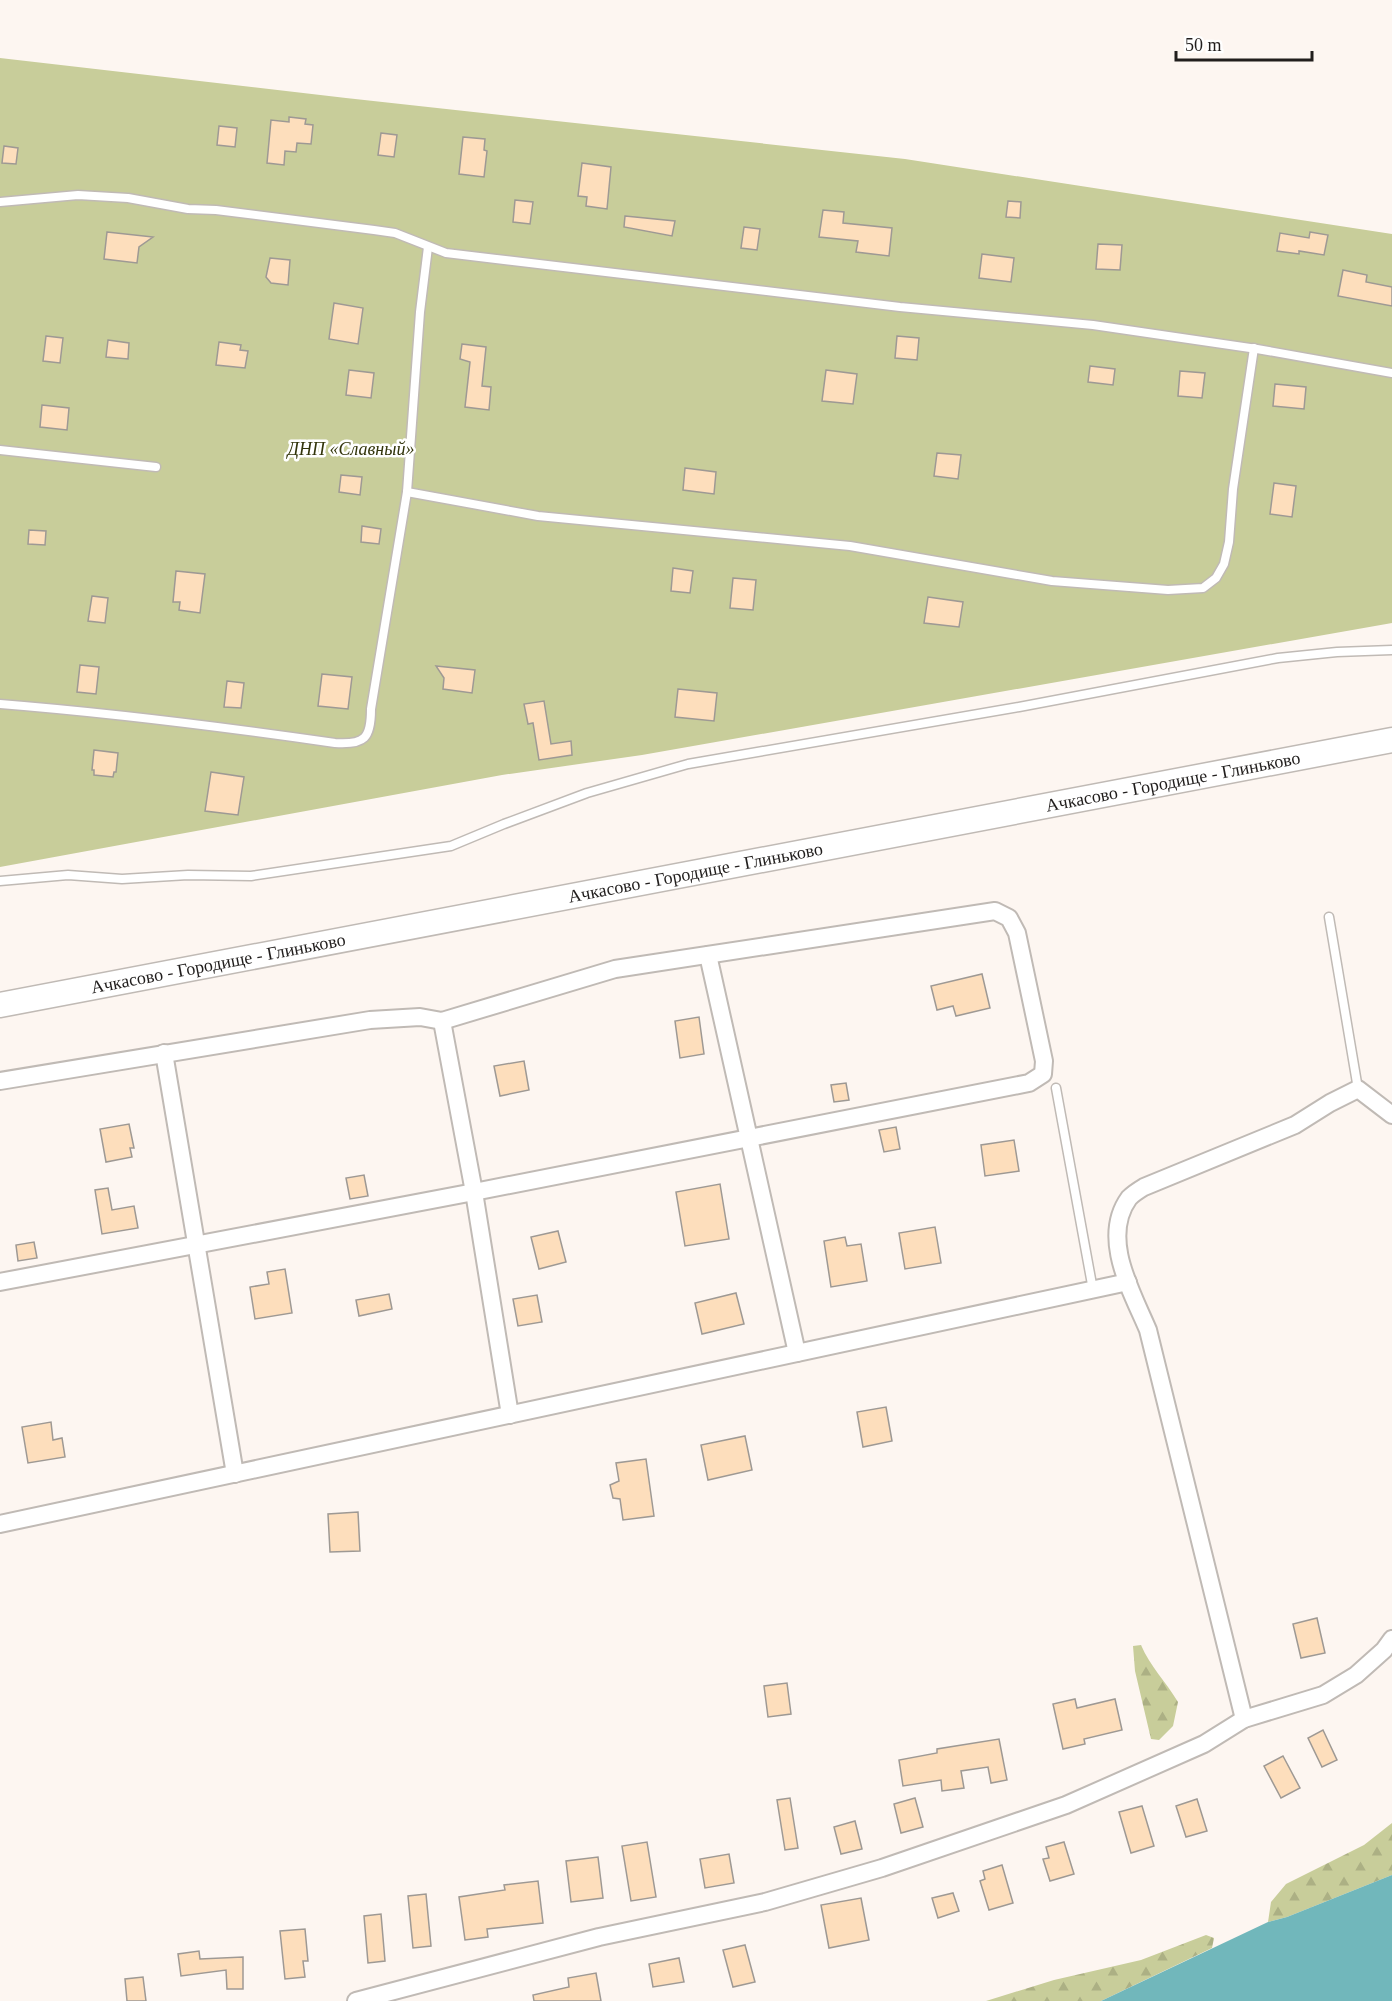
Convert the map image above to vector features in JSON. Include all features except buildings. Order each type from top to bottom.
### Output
[{"type":"street","name":"Ачкасово - Городище - Глиньково","points":[[0,1005],[1392,740]]},
{"type":"street","points":[[0,1081],[370,1020],[420,1017],[442,1021],[615,969],[995,911],[1009,918],[1017,933],[1044,1061],[1043,1074],[1029,1083],[474,1192],[0,1281]]},
{"type":"street","points":[[708,955],[797,1353]]},
{"type":"street","points":[[442,1021],[474,1192],[510,1415]]},
{"type":"street","points":[[164,1053],[235,1474]]},
{"type":"street","points":[[1244,1719],[1148,1330],[1128,1282],[1117,1247],[1119,1218],[1130,1197],[1144,1186],[1295,1125],[1358,1089],[1392,1115]]},
{"type":"street","points":[[0,1524],[1128,1282]]},
{"type":"street","points":[[356,2001],[599,1937],[765,1902],[882,1868],[1066,1804],[1204,1744],[1244,1719],[1323,1695],[1356,1675],[1384,1650],[1392,1639]]},
{"type":"lane","points":[[0,202],[78,195],[128,198],[188,209],[216,210],[395,233],[446,253],[900,307],[1094,325],[1254,348],[1392,373]]},
{"type":"lane","points":[[0,704],[222,727],[335,743],[354,744],[365,738],[371,726],[371,709],[407,492],[420,312],[428,247]]},
{"type":"lane","points":[[407,492],[538,516],[850,546],[1052,581],[1168,590],[1203,588],[1216,578],[1224,564],[1229,542],[1233,489],[1254,348]]},
{"type":"lane","points":[[0,450],[156,467]]},
{"type":"lane","points":[[0,881],[68,875],[122,879],[188,875],[251,876],[451,846],[587,793],[688,764],[1019,707],[1278,658],[1337,652],[1392,650]]},
{"type":"lane","points":[[1329,917],[1358,1089]]},
{"type":"lane","points":[[1056,1088],[1093,1290]]},
{"type":"green space","name":"ДНП «Славный»","points":[[0,58],[905,159],[1392,234],[1392,623],[642,755],[502,775],[0,867]]},
{"type":"green space","points":[[1141,1645],[1178,1702],[1173,1726],[1159,1740],[1151,1739],[1135,1671],[1133,1646]]},
{"type":"green space","points":[[1392,1823],[1392,1875],[1287,1917],[1268,1922],[1271,1902],[1286,1884],[1364,1845]]},
{"type":"green space","points":[[1206,1935],[1214,1938],[1212,1948],[1101,2001],[986,2001],[1054,1980],[1141,1960]]},
{"type":"water","points":[[1392,1875],[1392,2001],[1101,2001],[1268,1922],[1287,1917]]}]
